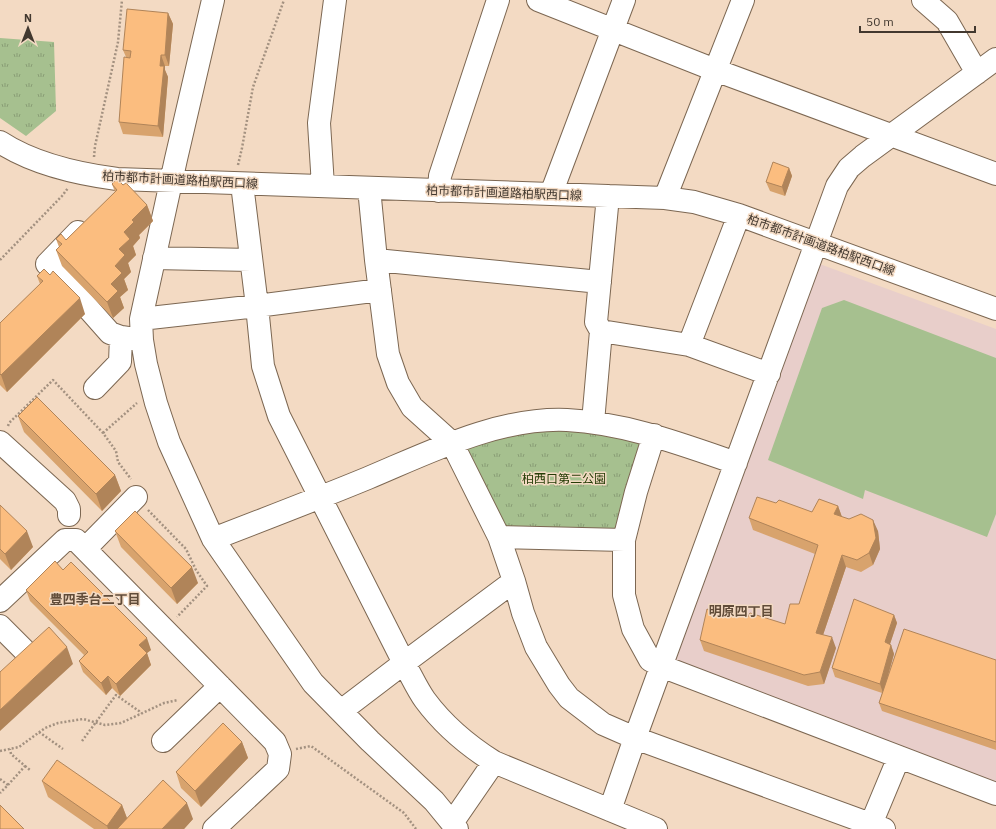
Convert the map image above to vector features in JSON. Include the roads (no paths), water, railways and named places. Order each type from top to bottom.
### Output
[{"type":"street","points":[[95,388],[120,362],[134,332],[154,258],[213,0]]},
{"type":"street","points":[[323,186],[319,123],[335,0]]},
{"type":"street","points":[[538,0],[715,70],[996,174]]},
{"type":"street","points":[[551,194],[624,0]]},
{"type":"street","points":[[665,198],[743,0]]},
{"type":"street","points":[[923,0],[947,21],[977,73]]},
{"type":"street","points":[[439,191],[440,176],[490,2]]},
{"type":"street","points":[[610,810],[634,738],[837,186],[849,168],[863,156],[996,59]]},
{"type":"street","name":"柏市都市計画道路柏駅西口線","points":[[0,142],[7,147],[38,160],[65,169],[92,176],[117,179],[171,181],[239,177],[323,186],[665,198],[694,202],[739,215],[996,309]]},
{"type":"street","points":[[239,177],[257,306],[263,366],[279,416],[404,663],[425,700],[448,728],[470,747],[494,762],[656,829]]},
{"type":"street","points":[[369,188],[376,260],[388,354],[398,383],[412,407],[452,443],[499,537],[536,647],[569,698],[602,724],[634,738],[875,827],[899,757]]},
{"type":"street","points":[[593,422],[601,331],[596,322],[608,196]]},
{"type":"street","points":[[689,345],[739,215]]},
{"type":"street","points":[[89,221],[47,264],[50,278],[110,333],[134,332],[257,306],[380,290]]},
{"type":"street","points":[[154,258],[251,260]]},
{"type":"street","points":[[376,260],[600,282]]},
{"type":"street","points":[[601,331],[689,345],[769,374]]},
{"type":"street","points":[[134,332],[169,442],[214,539],[313,683],[370,742],[416,782],[455,826],[494,762]]},
{"type":"street","points":[[214,539],[320,498],[452,443],[508,425],[531,421],[566,420],[593,422],[654,435],[736,463]]},
{"type":"street","points":[[654,435],[636,492],[624,540],[624,595],[633,629],[650,660],[661,666],[996,794]]},
{"type":"street","points":[[0,442],[65,501],[69,509],[69,515]]},
{"type":"street","points":[[86,550],[136,497]]},
{"type":"street","points":[[499,537],[624,540]]},
{"type":"street","points":[[0,601],[65,540],[76,540],[213,692],[275,742],[280,754],[278,769],[214,829]]},
{"type":"street","points":[[341,711],[514,581]]},
{"type":"street","points":[[0,626],[24,650]]},
{"type":"street","points":[[163,741],[213,692]]},
{"type":"district","name":"豊四季台二丁目","points":[[95,599]]},
{"type":"district","name":"明原四丁目","points":[[741,611]]},
{"type":"park label","name":"柏西口第二公園","points":[[564,479]]}]
